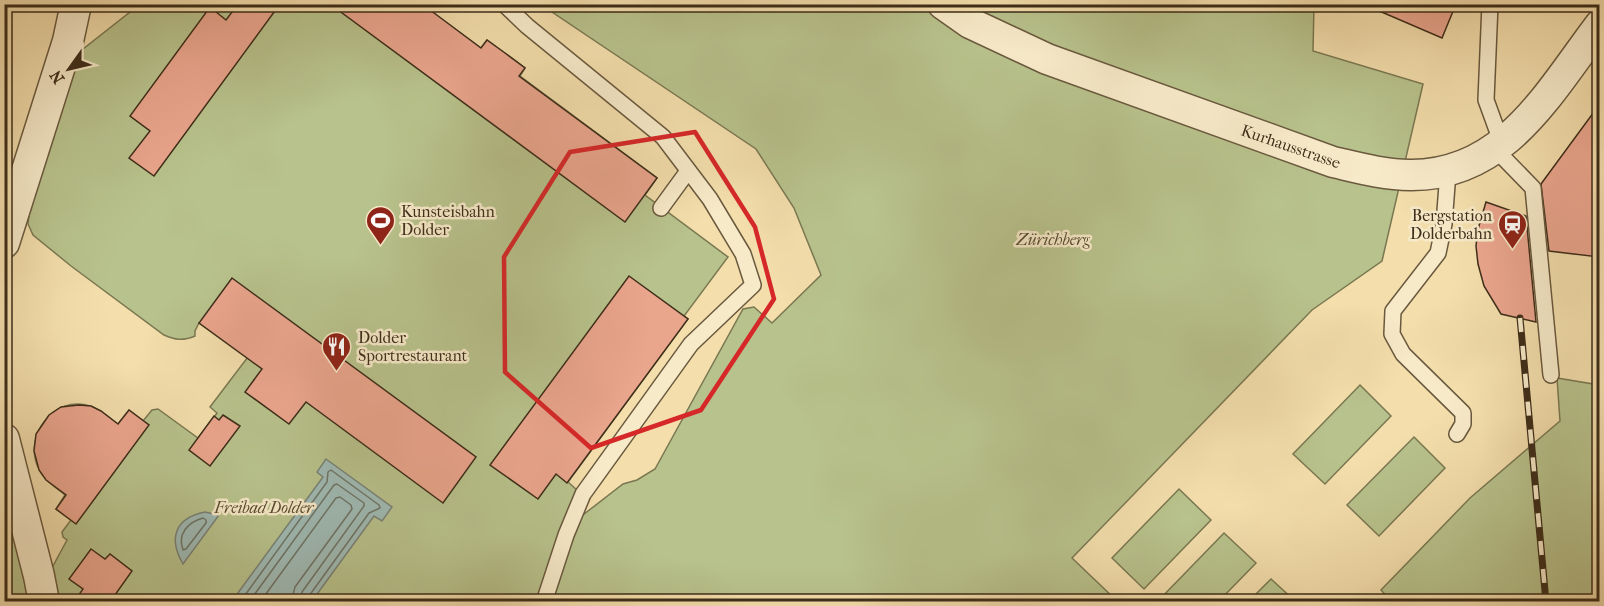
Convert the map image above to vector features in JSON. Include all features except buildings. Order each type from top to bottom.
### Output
[{"type":"street","points":[[4,243],[68,41],[76,4]]},
{"type":"street","name":"Kurhausstrasse","points":[[943,4],[970,23],[1047,59],[1334,162],[1381,173],[1411,175],[1448,172],[1499,147],[1526,123],[1599,25]]},
{"type":"street","points":[[4,439],[44,602]]},
{"type":"lane","points":[[504,4],[526,26],[663,137],[710,199],[743,254],[753,285],[691,344],[583,494],[566,535],[544,602]]},
{"type":"lane","points":[[1490,4],[1486,100],[1499,147],[1533,188],[1551,375]]},
{"type":"lane","points":[[661,208],[688,171]]},
{"type":"lane","points":[[1448,172],[1444,224],[1438,253],[1394,311],[1392,334],[1403,354],[1463,413],[1463,424],[1456,434]]},
{"type":"highlighted area","points":[[695,132],[755,227],[774,299],[701,410],[591,448],[505,372],[504,257],[570,152]]},
{"type":"green space","name":"Kunsteisbahn Dolder","points":[[139,5],[422,5],[481,48],[487,40],[525,68],[520,76],[657,178],[645,195],[728,257],[684,316],[688,319],[568,482],[578,491],[537,601],[52,601],[47,577],[67,540],[63,537],[62,532],[71,520],[56,509],[65,495],[44,477],[35,457],[38,432],[45,421],[64,406],[77,404],[93,407],[118,424],[129,410],[143,421],[152,410],[158,409],[198,438],[217,413],[210,407],[251,353],[208,321],[199,323],[195,336],[191,338],[179,339],[164,335],[33,235],[28,224],[29,215],[27,213],[78,53]]},
{"type":"green space","name":"Zürichberg","points":[[549,5],[1314,5],[1313,51],[1423,84],[1382,261],[1312,310],[1072,558],[1117,601],[550,601],[579,518],[623,484],[637,480],[655,469],[743,309],[754,307],[772,323],[821,275],[794,208],[756,149],[552,12]]},
{"type":"green space","points":[[1557,378],[1599,385],[1599,601],[1391,601],[1381,590],[1470,498],[1560,421]]},
{"type":"green space","points":[[1360,385],[1391,416],[1325,484],[1293,454]]},
{"type":"green space","points":[[1414,437],[1445,468],[1379,536],[1347,505]]},
{"type":"green space","points":[[4,485],[32,601],[5,601]]},
{"type":"green space","points":[[1179,489],[1211,520],[1144,589],[1112,558]]},
{"type":"green space","points":[[1224,533],[1256,563],[1219,601],[1158,601]]},
{"type":"green space","points":[[1271,579],[1295,601],[1249,601]]},
{"type":"water","points":[[326,459],[392,507],[382,521],[374,516],[312,601],[232,601],[323,477],[317,472]]},
{"type":"water","points":[[205,512],[219,515],[183,564],[176,546],[177,530],[187,519]]},
{"type":"railway","points":[[1520,318],[1546,602]]},
{"type":"place","name":"Kunsteisbahn Dolder","points":[[380,246]]},
{"type":"place","name":"Bergstation Dolderbahn","points":[[1513,250]]},
{"type":"place","name":"Dolder Sportrestaurant","points":[[337,372]]},
{"type":"park label","name":"Freibad Dolder","points":[[264,507]]}]
